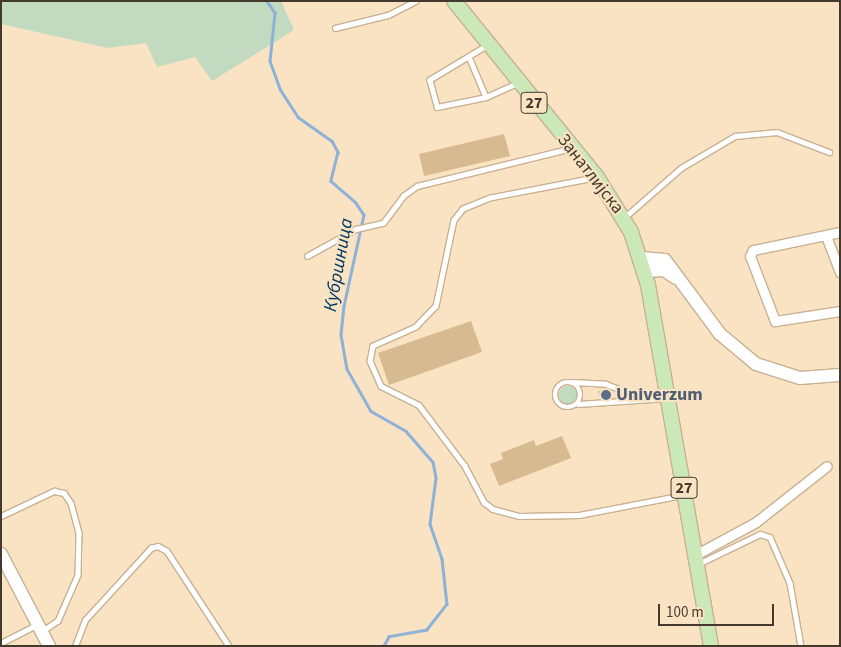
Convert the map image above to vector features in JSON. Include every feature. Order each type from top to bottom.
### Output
[{"type":"main road","name":"Занатлијска","points":[[454,1],[518,83],[597,177],[624,218],[643,264]]},
{"type":"main road","points":[[643,264],[661,258],[724,338],[756,364],[800,378],[840,375]]},
{"type":"main road","name":"27","points":[[643,264],[711,646]]},
{"type":"main road","points":[[1,554],[48,646]]},
{"type":"street","points":[[840,232],[753,250],[750,256],[775,321],[840,311]]},
{"type":"street","points":[[826,236],[840,272]]},
{"type":"street","points":[[696,560],[756,522],[827,466]]},
{"type":"lane","points":[[335,28],[388,15],[416,1]]},
{"type":"lane","points":[[488,44],[470,59],[430,80],[437,107],[486,97],[518,83]]},
{"type":"lane","points":[[470,59],[486,97]]},
{"type":"lane","points":[[624,218],[682,168],[735,136],[777,132],[829,152]]},
{"type":"lane","points":[[307,256],[356,229],[372,229],[392,215],[413,187],[572,148]]},
{"type":"lane","points":[[597,177],[490,198],[463,209],[454,220],[436,306],[416,327],[373,346],[370,361],[381,386],[419,405],[465,466],[484,502],[500,512],[518,516],[599,513],[685,495]]},
{"type":"lane","points":[[647,400],[606,384],[571,382],[558,386],[555,398],[567,409],[578,404],[647,400],[668,398]]},
{"type":"lane","points":[[571,382],[581,391],[578,404]]},
{"type":"lane","points":[[1,516],[54,491],[64,493],[71,502],[80,543],[76,580],[58,621],[1,643]]},
{"type":"lane","points":[[696,560],[760,534],[770,537],[790,583],[801,646]]},
{"type":"lane","points":[[75,646],[85,620],[158,546],[167,551],[229,646]]},
{"type":"green space","points":[[1,1],[281,1],[294,30],[212,81],[195,57],[157,67],[146,43],[108,48],[1,24]]},
{"type":"green space","points":[[568,386],[574,389],[577,395],[574,401],[568,404],[562,401],[559,395],[562,389]]},
{"type":"building","points":[[504,134],[510,156],[424,176],[419,154]]},
{"type":"building","points":[[471,321],[482,352],[389,385],[378,353]]},
{"type":"building","points":[[606,389],[608,398],[600,398],[598,391]]},
{"type":"building","points":[[562,436],[571,458],[499,486],[490,464],[503,459],[501,453],[534,440],[536,446]]},
{"type":"waterway","name":"Кубршница","points":[[267,1],[275,13],[270,61],[280,89],[298,117],[332,141],[338,152],[331,181],[356,203],[364,215],[344,306],[341,335],[347,369],[371,411],[406,431],[433,462],[436,478],[430,524],[442,559],[447,604],[427,630],[389,637],[384,646]]},
{"type":"place","name":"Univerzum","points":[[606,395]]}]
